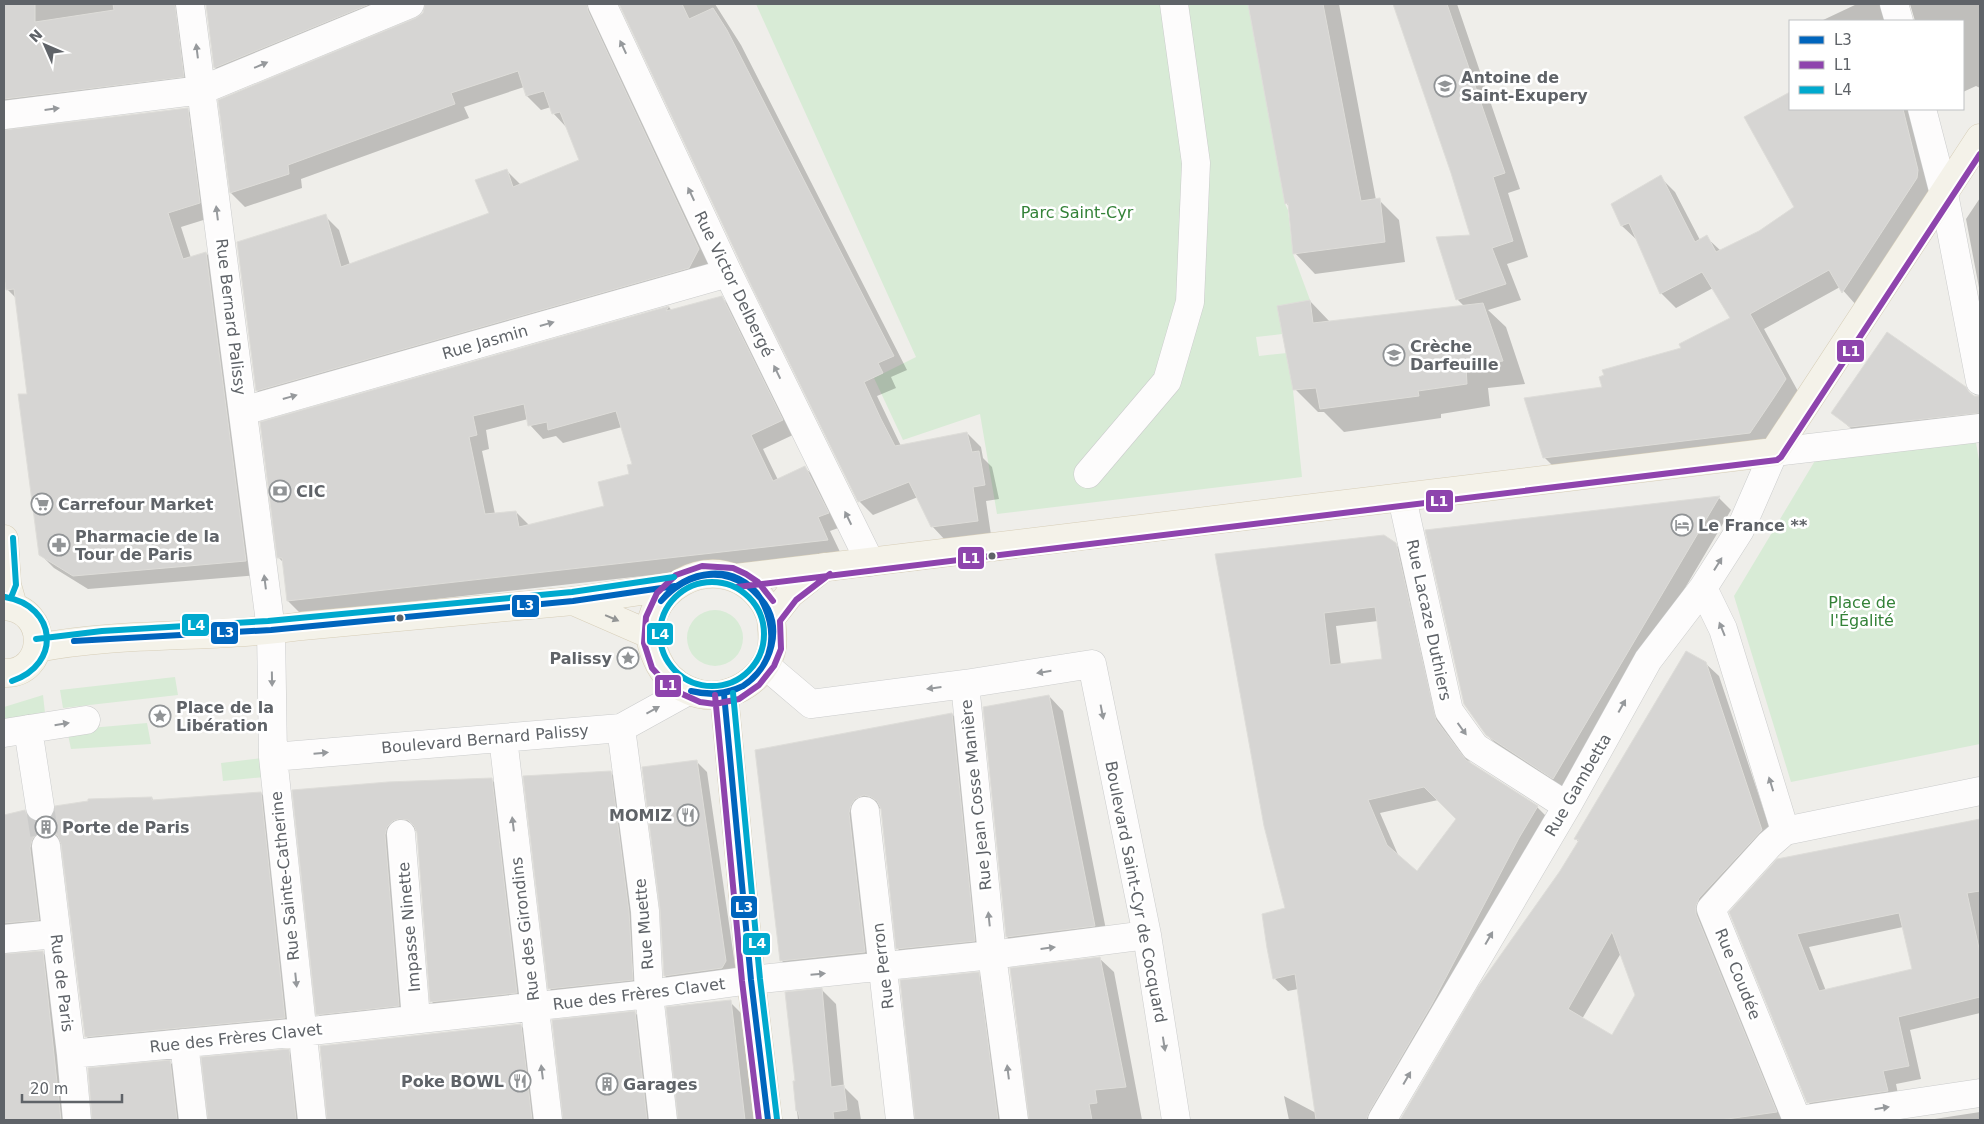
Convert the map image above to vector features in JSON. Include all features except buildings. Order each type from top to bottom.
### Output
[{"type":"main road","points":[[736,578],[1774,452],[1980,138]]},
{"type":"main road","points":[[4,539],[7,597],[34,622],[38,641],[32,660],[22,669],[9,674],[4,673]]},
{"type":"main road","points":[[771,618],[790,594],[825,566]]},
{"type":"main road","points":[[705,574],[721,574],[736,578],[752,588],[764,602],[771,618],[773,637],[771,652],[765,665],[754,678],[740,688],[724,694],[706,695],[688,691],[673,682],[662,669],[654,653],[651,635],[653,617],[662,600],[675,586],[689,578],[705,574]]},
{"type":"main road","points":[[38,641],[74,641],[268,631],[312,625],[572,601],[675,586]]},
{"type":"main road","points":[[572,601],[651,635]]},
{"type":"main road","points":[[724,694],[751,980],[768,1120]]},
{"type":"street","name":"Rue Bernard Palissy","points":[[190,4],[243,411],[268,631]]},
{"type":"street","points":[[4,115],[202,90],[410,4]]},
{"type":"street","name":"Rue Victor Delbergé","points":[[602,4],[728,273],[870,562]]},
{"type":"street","points":[[1088,474],[1167,381],[1190,302],[1196,163],[1174,4]]},
{"type":"street","points":[[1894,4],[1899,20]]},
{"type":"street","points":[[1922,110],[1944,194],[1980,381]]},
{"type":"street","name":"Rue Jasmin","points":[[243,411],[728,273]]},
{"type":"street","points":[[1774,452],[1980,428]]},
{"type":"street","name":"Rue Gambetta","points":[[1382,1120],[1567,806],[1648,660],[1703,588],[1740,530],[1774,452]]},
{"type":"street","name":"Rue Lacaze Duthiers","points":[[1402,498],[1449,712],[1475,747],[1567,806]]},
{"type":"street","points":[[1703,588],[1723,629],[1778,837],[1980,791]]},
{"type":"street","name":"Rue Sainte-Catherine","points":[[268,631],[272,757],[312,1120]]},
{"type":"street","name":"Boulevard Saint-Cyr de Cocquard","points":[[965,684],[1092,664],[1147,935],[1176,1120]]},
{"type":"street","name":"Rue Jean Cosse Manière","points":[[765,665],[812,704],[965,684],[992,955],[1014,1120]]},
{"type":"street","name":"Boulevard Bernard Palissy","points":[[272,757],[621,728],[688,691]]},
{"type":"street","points":[[40,807],[16,731],[86,720]]},
{"type":"street","name":"Rue Muette","points":[[621,728],[645,912],[649,994],[663,1120]]},
{"type":"street","name":"Rue des Girondins","points":[[503,738],[548,1120]]},
{"type":"street","name":"Rue Perron","points":[[865,812],[900,1120]]},
{"type":"street","name":"Impasse Ninette","points":[[402,834],[416,1018]]},
{"type":"street","name":"Rue Coudée","points":[[1778,837],[1711,909],[1798,1120]]},
{"type":"street","name":"Rue de Paris","points":[[46,846],[77,1120]]},
{"type":"street","points":[[4,939],[55,934]]},
{"type":"street","name":"Rue des Frères Clavet","points":[[71,1054],[302,1032],[534,1005],[649,994],[751,980],[883,968],[1147,935]]},
{"type":"street","points":[[184,1043],[193,1120]]},
{"type":"street","points":[[1798,1120],[1980,1093]]},
{"type":"green space","name":"Parc Saint-Cyr","points":[[756,4],[1248,4],[1285,204],[1288,210],[1293,254],[1310,300],[1278,306],[1282,334],[1256,337],[1259,356],[1287,353],[1293,390],[1302,477],[997,514],[980,414],[903,440],[874,378],[916,357]]},
{"type":"green space","name":"Place de l'Égalité","points":[[1975,437],[1980,466],[1980,744],[1791,782],[1734,596],[1816,459]]},
{"type":"green space","points":[[710,610],[720,610],[735,618],[741,627],[743,638],[741,649],[735,658],[720,666],[710,666],[699,661],[692,654],[687,643],[687,633],[692,622],[699,615]]},
{"type":"green space","points":[[175,677],[178,695],[63,708],[60,690]]},
{"type":"green space","points":[[43,695],[45,713],[4,722],[4,707]]},
{"type":"green space","points":[[147,723],[151,744],[71,749],[67,730]]},
{"type":"green space","points":[[262,758],[265,777],[223,781],[221,763]]},
{"type":"tunnel","points":[[40,807],[46,846]]},
{"type":"transit line","name":"L1","points":[[737,587],[1777,460],[1781,457],[1980,154]]},
{"type":"transit line","name":"L4","points":[[12,595],[16,585],[13,538]]},
{"type":"transit line","name":"L1","points":[[773,601],[758,582],[733,568],[702,566],[676,575],[657,593],[646,617],[644,643],[652,668],[671,689],[700,702],[715,704],[739,699],[759,685],[774,666],[781,649],[780,621],[796,600],[830,574]]},
{"type":"transit line","name":"L3","points":[[661,601],[671,590],[683,582],[697,576],[711,574],[725,574],[739,579],[751,587],[761,599]]},
{"type":"transit line","name":"L3","points":[[661,601],[680,585],[701,576],[712,575],[735,579],[750,588],[761,599]]},
{"type":"transit line","name":"L4","points":[[36,639],[102,631],[268,621],[572,592],[674,577]]},
{"type":"transit line","name":"L4","points":[[712,582],[732,586],[749,597],[760,614],[764,634],[760,654],[749,671],[732,682],[712,686],[692,682],[675,671],[664,654],[660,634],[664,614],[675,597],[692,586],[712,582]]},
{"type":"transit line","name":"L3","points":[[74,641],[271,630],[573,601],[675,586]]},
{"type":"transit line","name":"L4","points":[[5,597],[22,602],[35,612],[43,623],[47,636],[45,649],[39,662],[28,673],[12,681]]},
{"type":"transit line","name":"L3","points":[[743,686],[762,668],[770,646],[770,623],[761,599]]},
{"type":"transit line","name":"L3","points":[[743,686],[761,669],[771,646],[772,621],[761,599]]},
{"type":"transit line","name":"L3","points":[[691,691],[718,693],[743,686]]},
{"type":"transit line","name":"L3","points":[[691,691],[718,694],[743,686]]},
{"type":"transit line","name":"L4","points":[[733,693],[760,979],[777,1119]]},
{"type":"transit line","name":"L3","points":[[724,694],[751,980],[768,1120]]},
{"type":"transit line","name":"L1","points":[[715,695],[742,981],[759,1120]]},
{"type":"place","name":"Antoine de Saint-Exupery","points":[[1445,86]]},
{"type":"place","name":"Crèche Darfeuille","points":[[1394,355]]},
{"type":"place","name":"CIC","points":[[280,491]]},
{"type":"place","name":"Carrefour Market","points":[[42,504]]},
{"type":"place","name":"Le France **","points":[[1682,525]]},
{"type":"place","name":"Pharmacie de la Tour de Paris","points":[[59,545]]},
{"type":"place","name":"Palissy","points":[[628,658]]},
{"type":"place","name":"Place de la Libération","points":[[160,716]]},
{"type":"place","name":"MOMIZ","points":[[688,815]]},
{"type":"place","name":"Porte de Paris","points":[[46,827]]},
{"type":"place","name":"Poke BOWL","points":[[520,1081]]},
{"type":"place","name":"Garages","points":[[607,1084]]}]
